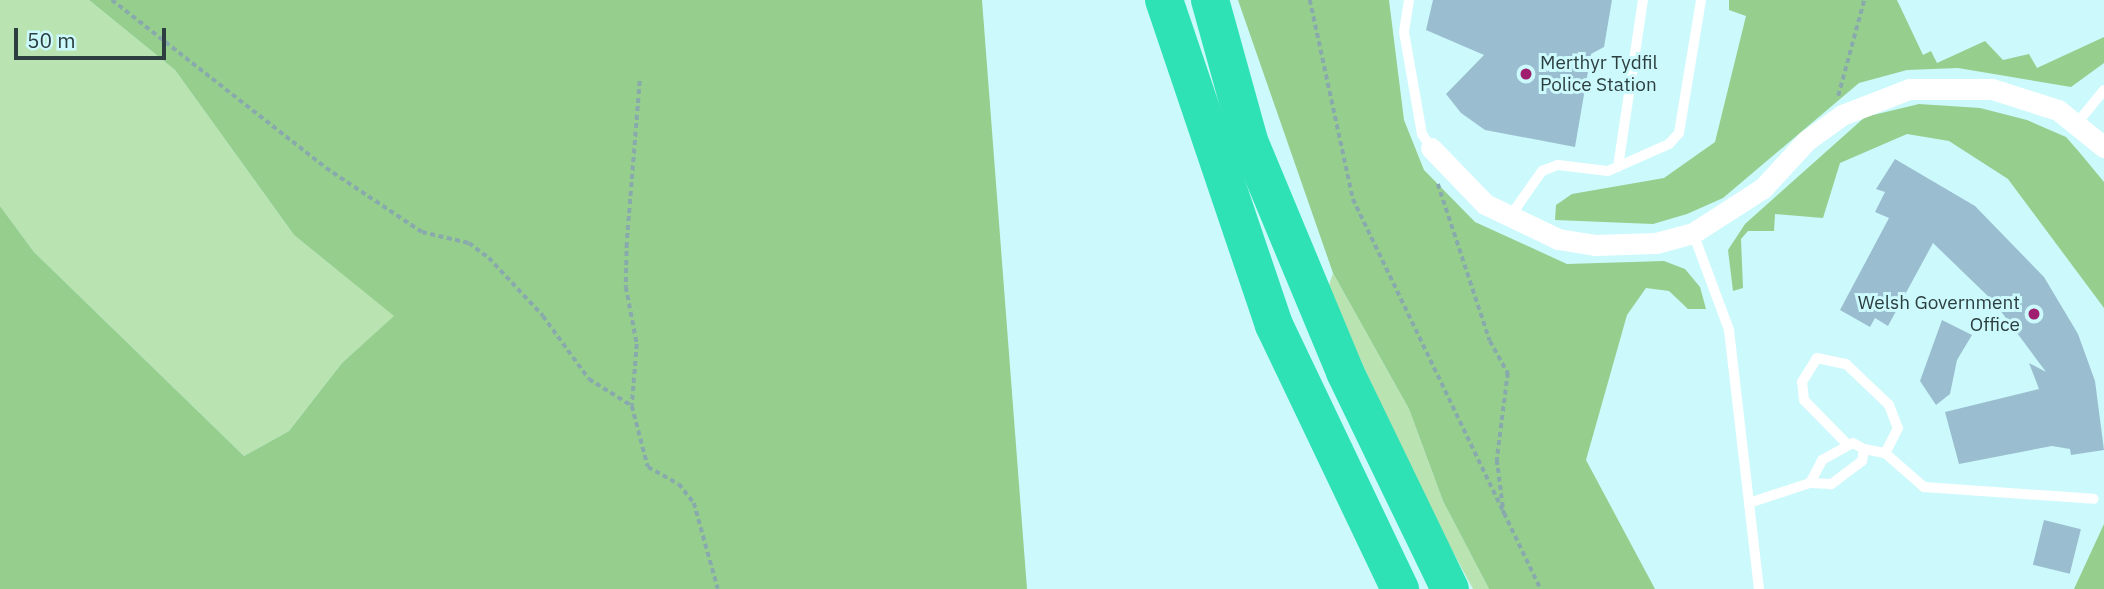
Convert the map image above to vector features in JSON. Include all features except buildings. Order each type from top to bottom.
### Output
[{"type":"highway","points":[[1164,0],[1273,325],[1401,589]]},
{"type":"highway","points":[[1210,0],[1249,141],[1345,372],[1450,589]]},
{"type":"street","points":[[1431,148],[1485,204],[1509,218],[1558,239],[1595,245],[1656,243],[1693,233],[1763,187],[1842,115],[1879,97],[1949,85],[1992,89],[2078,122],[2104,147]]},
{"type":"lane","points":[[1409,0],[1404,32],[1422,134],[1431,148]]},
{"type":"lane","points":[[1618,167],[1643,0]]},
{"type":"lane","points":[[1509,218],[1542,171],[1558,165],[1618,167],[1669,145],[1679,133],[1701,0]]},
{"type":"lane","points":[[2078,122],[2104,90]]},
{"type":"lane","points":[[1693,233],[1729,330],[1759,589]]},
{"type":"lane","points":[[1885,453],[1898,428],[1889,405],[1846,364],[1817,358],[1802,382],[1804,400],[1848,444],[1885,453],[1924,487],[2094,499]]},
{"type":"lane","points":[[1810,483],[1822,460],[1848,444]]},
{"type":"lane","points":[[1749,503],[1810,483],[1831,484],[1862,461],[1864,449]]},
{"type":"path","points":[[112,0],[326,168],[422,232],[468,243],[489,258],[543,316],[589,379],[632,407]]},
{"type":"path","points":[[1310,0],[1353,199],[1505,521],[1541,589]]},
{"type":"path","points":[[1842,115],[1838,97],[1864,0]]},
{"type":"path","points":[[640,82],[627,243],[637,344],[632,407],[648,467],[678,484],[694,503],[718,589]]},
{"type":"path","points":[[1431,148],[1443,214],[1490,341],[1508,373],[1497,460],[1505,521]]},
{"type":"green space","points":[[0,0],[89,0],[175,70],[294,235],[395,316],[342,363],[289,431],[244,456],[34,252],[0,206]]},
{"type":"green space","points":[[89,0],[982,0],[1027,589],[0,589],[0,206],[34,252],[244,456],[289,431],[342,363],[394,316],[294,235],[175,70]]},
{"type":"green space","points":[[1238,0],[1389,0],[1404,120],[1424,170],[1475,222],[1567,264],[1664,261],[1685,269],[1700,287],[1706,309],[1688,309],[1669,291],[1646,288],[1627,315],[1586,460],[1655,589],[1489,589],[1443,501],[1409,409],[1333,273]]},
{"type":"green space","points":[[1729,0],[1897,0],[1923,55],[1931,51],[1937,63],[1985,41],[2003,60],[2029,54],[2037,68],[2104,37],[2104,63],[2071,87],[1958,68],[1907,70],[1859,83],[1723,198],[1687,214],[1653,224],[1555,220],[1556,205],[1572,194],[1664,178],[1715,142],[1746,16],[1729,10]]},
{"type":"green space","points":[[1919,104],[1980,108],[2027,120],[2066,137],[2104,182],[2104,308],[2008,179],[1949,141],[1907,134],[1840,163],[1823,218],[1775,214],[1774,231],[1748,231],[1741,239],[1743,288],[1733,291],[1728,250],[1745,224],[1865,117]]},
{"type":"green space","points":[[1333,273],[1409,409],[1443,501],[1489,589],[1473,589],[1419,489],[1328,288]]},
{"type":"green space","points":[[2104,524],[2104,589],[2074,589]]},
{"type":"place","name":"Merthyr Tydfil Police Station","points":[[1526,74]]},
{"type":"place","name":"Welsh Government Office","points":[[2034,314]]}]
